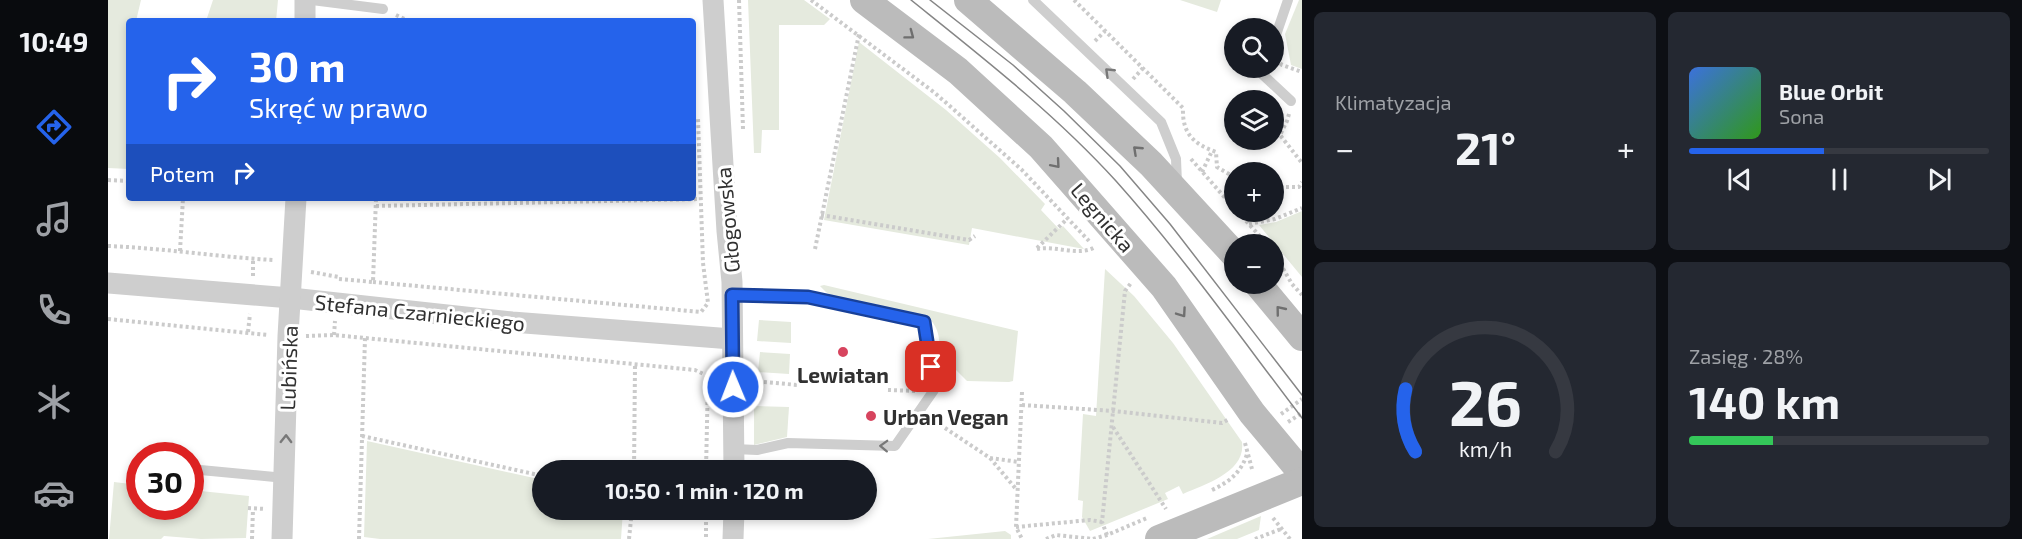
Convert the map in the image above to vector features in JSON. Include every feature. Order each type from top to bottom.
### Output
[{"type":"main road","name":"Legnicka","points":[[864,0],[958,71],[1041,147],[1164,287],[1252,413],[1302,473]]},
{"type":"main road","points":[[968,0],[1075,92],[1176,189],[1224,243]]},
{"type":"main road","points":[[1266,294],[1302,337]]},
{"type":"main road","points":[[1159,539],[1302,481]]},
{"type":"street","points":[[305,0],[305,18]]},
{"type":"street","name":"Głogowska","points":[[714,2],[732,295],[734,460]]},
{"type":"street","name":"Lubińska","points":[[282,539],[288,336],[296,201]]},
{"type":"street","name":"Stefana Czarnieckiego","points":[[108,283],[291,298],[512,322],[732,339]]},
{"type":"street","points":[[733,539],[734,520]]},
{"type":"lane","points":[[312,0],[387,11]]},
{"type":"lane","points":[[1033,0],[1161,122],[1176,159],[1176,189]]},
{"type":"lane","points":[[1282,18],[1288,0]]},
{"type":"lane","points":[[1266,78],[1292,101]]},
{"type":"lane","points":[[732,295],[808,297],[924,322],[934,390],[895,446],[788,443],[757,450],[734,449]]},
{"type":"lane","points":[[204,470],[285,478]]},
{"type":"path","points":[[739,0],[740,14]]},
{"type":"path","points":[[811,0],[935,93],[1022,170],[1102,254]]},
{"type":"path","points":[[1074,0],[1183,108],[1188,134],[1202,147],[1216,153],[1216,167],[1224,171]]},
{"type":"path","points":[[387,11],[402,18]]},
{"type":"path","points":[[1101,35],[1105,31]]},
{"type":"path","points":[[815,249],[859,34]]},
{"type":"path","points":[[1284,66],[1302,72]]},
{"type":"path","points":[[1139,73],[1143,68]]},
{"type":"path","points":[[1292,101],[1287,121],[1280,135],[1302,163]]},
{"type":"path","points":[[108,246],[282,260],[321,275],[373,282],[701,312],[708,303],[703,263],[698,107]]},
{"type":"path","points":[[1202,172],[1212,151]]},
{"type":"path","points":[[1189,157],[1224,197]]},
{"type":"path","points":[[108,180],[126,181]]},
{"type":"path","points":[[1284,188],[1299,187],[1302,182]]},
{"type":"path","points":[[696,199],[700,199]]},
{"type":"path","points":[[180,251],[183,201]]},
{"type":"path","points":[[373,282],[376,201]]},
{"type":"path","points":[[376,206],[610,201]]},
{"type":"path","points":[[1249,224],[1275,219],[1302,208]]},
{"type":"path","points":[[821,215],[969,240],[975,236]]},
{"type":"path","points":[[1067,219],[1037,249],[1047,247],[1087,252],[1095,247]]},
{"type":"path","points":[[1249,224],[1258,234]]},
{"type":"path","points":[[252,280],[253,259]]},
{"type":"path","points":[[1284,270],[1302,296]]},
{"type":"path","points":[[1124,275],[1137,288]]},
{"type":"path","points":[[338,288],[339,278]]},
{"type":"path","points":[[1107,535],[1102,522],[1125,291],[1131,282]]},
{"type":"path","points":[[248,332],[250,314]]},
{"type":"path","points":[[108,319],[270,335]]},
{"type":"path","points":[[334,335],[335,321]]},
{"type":"path","points":[[300,336],[334,335],[696,370],[708,376],[706,460]]},
{"type":"path","points":[[359,539],[365,338]]},
{"type":"path","points":[[634,460],[635,364]]},
{"type":"path","points":[[750,381],[798,385]]},
{"type":"path","points":[[888,390],[917,391]]},
{"type":"path","points":[[1022,392],[1016,527],[1022,539]]},
{"type":"path","points":[[1277,416],[1302,399]]},
{"type":"path","points":[[1022,405],[1114,411],[1222,423],[1231,418],[1235,425]]},
{"type":"path","points":[[919,411],[990,458],[1017,490]]},
{"type":"path","points":[[1285,424],[1302,413]]},
{"type":"path","points":[[1112,425],[1166,509]]},
{"type":"path","points":[[362,436],[532,474]]},
{"type":"path","points":[[1244,440],[1252,469]]},
{"type":"path","points":[[1204,493],[1230,481],[1239,471],[1247,452]]},
{"type":"path","points":[[990,458],[1019,462]]},
{"type":"path","points":[[1046,539],[1056,535],[1093,539],[1176,505]]},
{"type":"path","points":[[252,539],[251,508],[268,509]]},
{"type":"path","points":[[1269,513],[1290,539]]},
{"type":"path","points":[[629,539],[631,520]]},
{"type":"path","points":[[706,520],[706,539]]},
{"type":"path","points":[[1016,527],[1090,520],[1102,522]]},
{"type":"path","points":[[1255,539],[1281,529]]},
{"type":"shaded area","points":[[108,0],[141,0],[137,18],[126,18],[126,169],[108,168]]},
{"type":"shaded area","points":[[213,0],[278,0],[276,18],[207,18]]},
{"type":"shaded area","points":[[748,0],[804,0],[830,19],[824,25],[779,25],[779,130],[762,130],[761,153],[754,153]]},
{"type":"shaded area","points":[[1180,0],[1221,0],[1217,12]]},
{"type":"shaded area","points":[[1299,0],[1302,0],[1302,69],[1291,65],[1285,34]]},
{"type":"shaded area","points":[[859,42],[946,110],[1000,158],[1045,204],[1041,210],[1059,229],[1063,226],[1084,249],[972,228],[969,245],[824,220]]},
{"type":"shaded area","points":[[1302,211],[1302,277],[1284,255],[1284,234],[1266,234],[1259,225],[1284,222],[1284,219]]},
{"type":"shaded area","points":[[1105,269],[1134,296],[1173,343],[1242,442],[1242,452],[1238,461],[1223,476],[1183,494],[1179,486],[1165,493],[1168,499],[1090,531],[1082,517],[1083,501],[1078,500],[1083,414],[1096,416]]},
{"type":"shaded area","points":[[824,285],[1018,331],[1013,381],[967,381],[940,354],[937,330],[929,318],[834,297],[820,286]]},
{"type":"shaded area","points":[[759,320],[791,322],[791,343],[757,341]]},
{"type":"shaded area","points":[[760,352],[790,354],[789,374],[758,372]]},
{"type":"shaded area","points":[[754,406],[789,407],[787,437],[754,445]]},
{"type":"shaded area","points":[[367,441],[532,478],[532,520],[622,520],[621,539],[380,539],[364,537]]},
{"type":"shaded area","points":[[114,482],[126,483],[126,520],[204,520],[204,491],[249,496],[246,538],[201,539],[164,536],[161,539],[109,539]]},
{"type":"shaded area","points":[[1261,516],[1259,530],[1237,539],[1207,539]]},
{"type":"shaded area","points":[[1005,531],[1011,535],[1011,539],[928,539]]},
{"type":"tram line","points":[[911,0],[1043,109],[1116,181],[1188,268],[1302,418]]},
{"type":"tram line","points":[[930,0],[1013,65],[1120,166],[1170,224],[1302,395]]},
{"type":"place","name":"Lewiatan","points":[[843,352]]},
{"type":"place","name":"Urban Vegan","points":[[871,416]]},
{"type":"route","points":[[733,387],[732,295],[808,297],[924,322],[931,367]]}]
